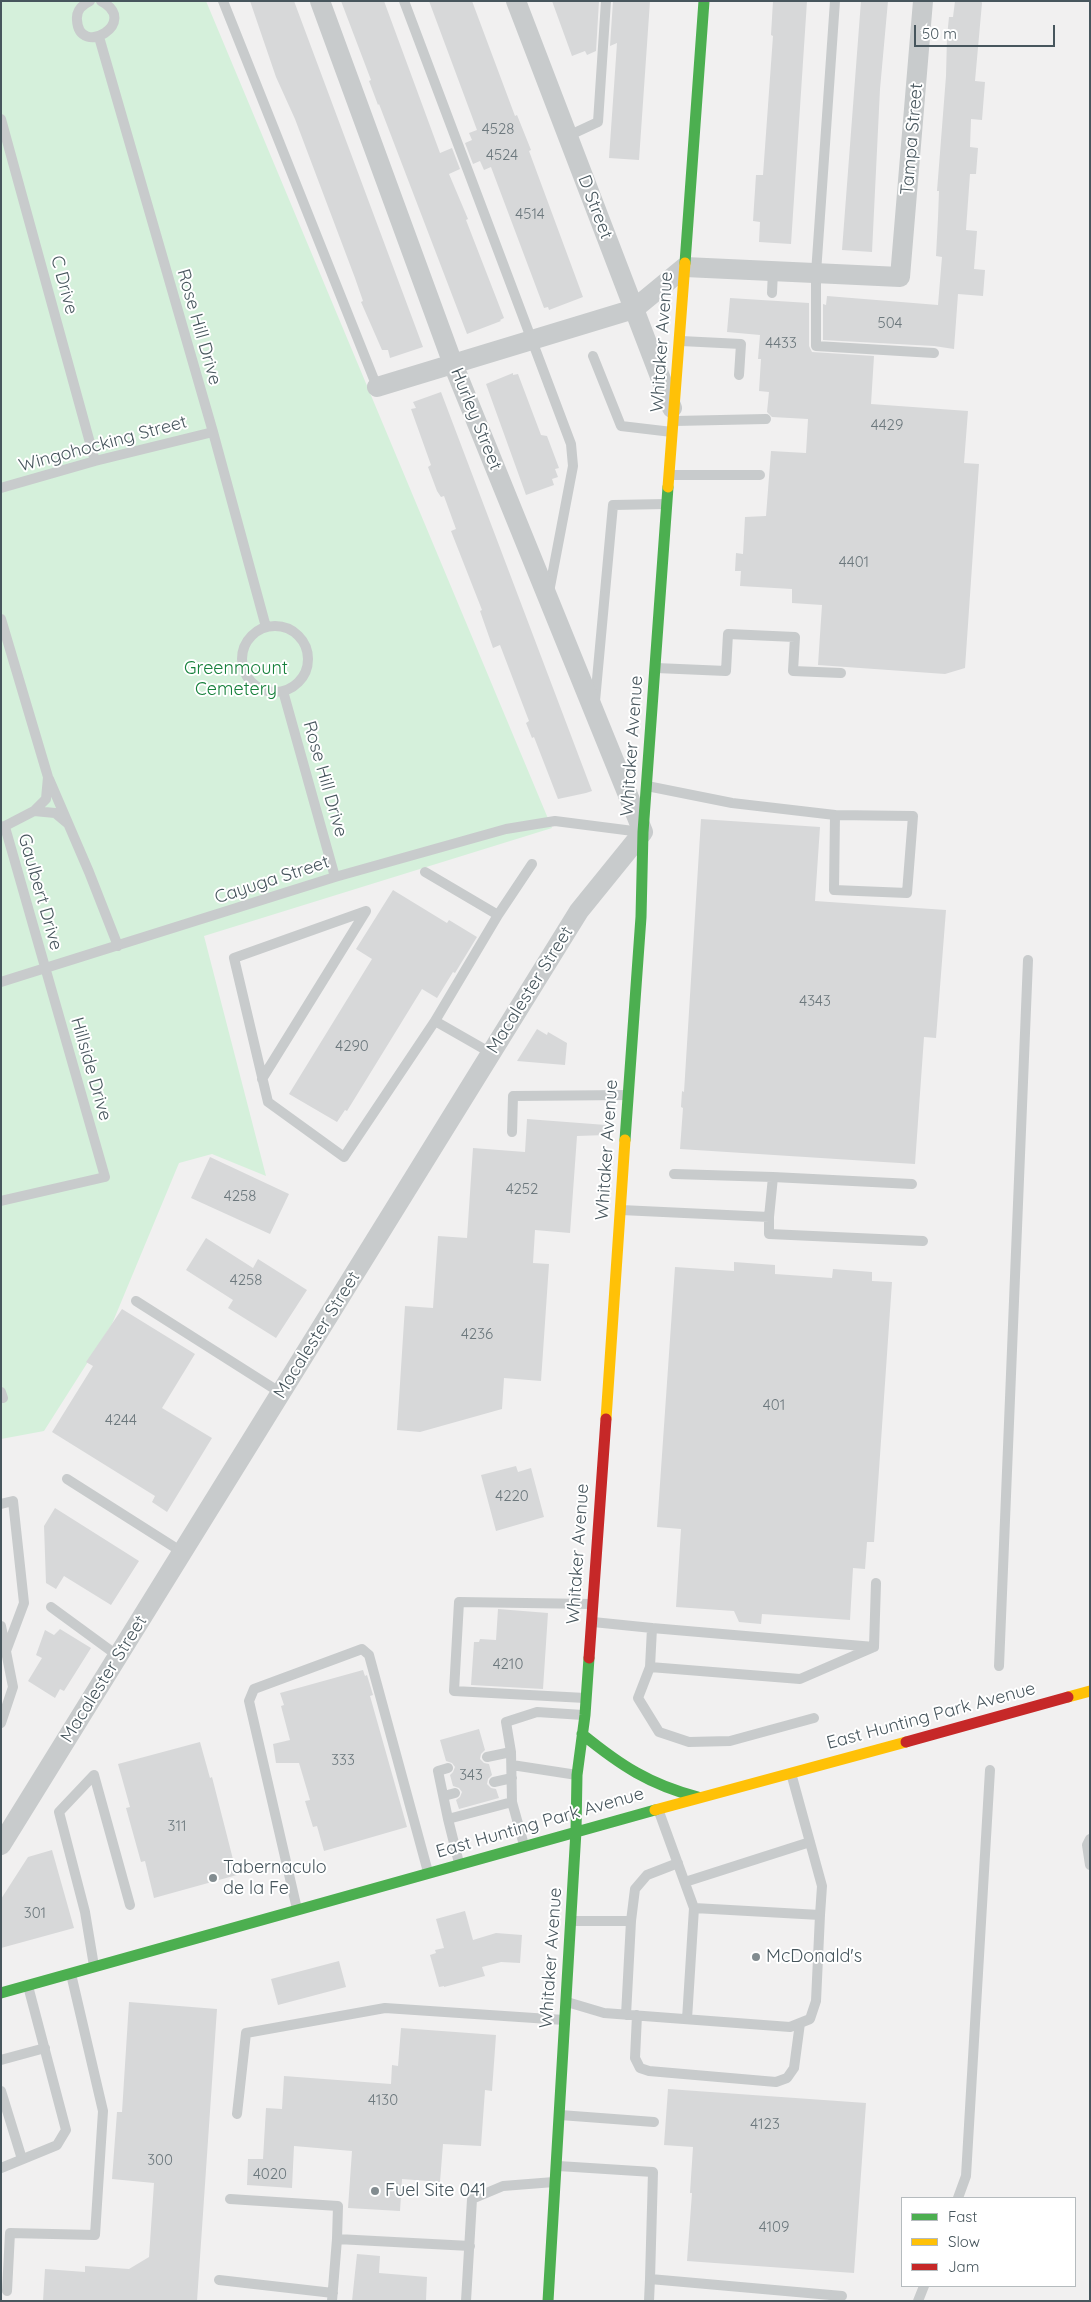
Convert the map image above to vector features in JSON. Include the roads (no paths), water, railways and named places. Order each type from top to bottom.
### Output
[{"type":"main road","name":"Whitaker Avenue","points":[[548,2301],[576,1831],[577,1775],[585,1715],[641,918],[646,786],[704,1]]},
{"type":"main road","name":"East Hunting Park Avenue","points":[[1,1992],[576,1831],[1090,1691]]},
{"type":"main road","points":[[582,1734],[622,1767],[649,1782],[670,1791],[700,1798]]},
{"type":"street","name":"Hurley Street","points":[[320,1],[453,364],[643,832]]},
{"type":"street","name":"D Street","points":[[516,1],[634,309],[673,422]]},
{"type":"street","name":"Tampa Street","points":[[816,273],[900,277],[923,1]]},
{"type":"street","points":[[377,387],[634,309],[685,267],[816,273]]},
{"type":"street","name":"Macalester Street","points":[[1,1845],[579,911],[643,832]]},
{"type":"lane","points":[[90,1],[80,8],[77,20],[78,26],[87,35],[99,37],[109,31],[114,20],[111,9],[101,1]]},
{"type":"lane","points":[[223,1],[377,387]]},
{"type":"lane","points":[[404,1],[571,444],[573,466],[548,597]]},
{"type":"lane","points":[[568,136],[598,122],[606,1]]},
{"type":"lane","points":[[835,1],[816,273],[816,346],[934,353]]},
{"type":"lane","name":"Rose Hill Drive","points":[[99,37],[213,432],[266,627]]},
{"type":"lane","name":"C Drive","points":[[1,119],[95,460]]},
{"type":"lane","points":[[772,293],[773,271]]},
{"type":"lane","points":[[680,341],[740,344],[739,374]]},
{"type":"lane","points":[[593,356],[621,426],[766,419]]},
{"type":"lane","name":"Wingohocking Street","points":[[1,488],[95,460],[213,432]]},
{"type":"lane","points":[[670,475],[760,475]]},
{"type":"lane","points":[[594,711],[613,505],[667,504]]},
{"type":"lane","points":[[1,619],[48,777],[118,946]]},
{"type":"lane","points":[[276,626],[291,631],[302,641],[306,650],[307,661],[300,680],[283,691],[271,692],[260,689],[248,677],[242,662],[243,650],[248,640],[256,632],[266,627],[276,626]]},
{"type":"lane","points":[[655,668],[726,671],[728,634],[795,637],[793,671],[841,673]]},
{"type":"lane","name":"Rose Hill Drive","points":[[283,691],[335,877]]},
{"type":"lane","points":[[3,827],[34,811],[46,799],[48,777]]},
{"type":"lane","points":[[646,786],[732,803],[835,815],[913,816],[907,893],[834,890],[835,815]]},
{"type":"lane","points":[[34,811],[55,813],[68,823]]},
{"type":"lane","name":"Cayuga Street","points":[[1,982],[45,970],[335,877],[506,829],[555,821],[643,832]]},
{"type":"lane","name":"Gaulbert Drive","points":[[3,827],[45,970]]},
{"type":"lane","points":[[262,1079],[366,911],[234,958],[262,1079],[268,1102],[344,1157],[435,1021],[498,915],[532,864]]},
{"type":"lane","points":[[425,872],[498,915]]},
{"type":"lane","points":[[999,1666],[1028,960]]},
{"type":"lane","name":"Hillside Drive","points":[[1,1201],[105,1177],[45,970]]},
{"type":"lane","points":[[435,1021],[491,1053]]},
{"type":"lane","points":[[512,1132],[512,1096],[628,1095]]},
{"type":"lane","points":[[674,1174],[912,1184]]},
{"type":"lane","points":[[773,1177],[769,1234],[923,1240]]},
{"type":"lane","points":[[620,1210],[769,1218]]},
{"type":"lane","points":[[136,1301],[281,1393]]},
{"type":"lane","points":[[67,1479],[182,1552]]},
{"type":"lane","points":[[1,1504],[13,1501],[24,1604],[6,1651]]},
{"type":"lane","points":[[874,1647],[876,1583]]},
{"type":"lane","points":[[586,1698],[454,1691],[459,1602],[592,1604]]},
{"type":"lane","points":[[51,1607],[118,1656]]},
{"type":"lane","points":[[591,1622],[874,1647]]},
{"type":"lane","points":[[1,1626],[13,1687],[1,1723]]},
{"type":"lane","points":[[652,1628],[650,1667],[638,1698],[658,1732],[689,1742],[730,1741],[814,1718]]},
{"type":"lane","points":[[650,1667],[800,1679],[874,1647]]},
{"type":"lane","points":[[297,1910],[249,1702],[254,1689],[362,1649],[369,1655],[428,1873]]},
{"type":"lane","points":[[524,1846],[512,1802],[512,1765],[506,1722],[537,1712],[585,1715]]},
{"type":"lane","points":[[487,1757],[511,1752]]},
{"type":"lane","points":[[512,1765],[577,1775]]},
{"type":"lane","points":[[448,1768],[438,1770],[459,1864]]},
{"type":"lane","points":[[958,2197],[966,2176],[990,1770]]},
{"type":"lane","points":[[566,2002],[604,2013],[790,2027],[810,2019],[816,2001],[822,1886],[791,1773]]},
{"type":"lane","points":[[94,1966],[85,1912],[59,1812],[94,1775],[130,1905]]},
{"type":"lane","points":[[494,1782],[512,1778]]},
{"type":"lane","points":[[444,1796],[455,1793]]},
{"type":"lane","points":[[448,1819],[512,1802]]},
{"type":"lane","points":[[658,1809],[694,1908],[688,2019]]},
{"type":"lane","points":[[1090,1839],[1087,1845],[1090,1865]]},
{"type":"lane","points":[[684,1882],[810,1842]]},
{"type":"lane","points":[[626,2015],[631,1921],[635,1888],[647,1875],[678,1863]]},
{"type":"lane","points":[[694,1908],[820,1915]]},
{"type":"lane","points":[[571,1921],[631,1921]]},
{"type":"lane","points":[[7,2291],[10,2233],[95,2236],[103,2111],[71,1973]]},
{"type":"lane","points":[[1,2168],[57,2145],[66,2130],[28,1985]]},
{"type":"lane","points":[[237,2114],[246,2033],[385,2008],[565,2020]]},
{"type":"lane","points":[[637,2015],[635,2058],[640,2068],[649,2071],[776,2082],[787,2078],[794,2068],[800,2023]]},
{"type":"lane","points":[[1,2060],[45,2048]]},
{"type":"lane","points":[[1,2091],[22,2160]]},
{"type":"lane","points":[[559,2115],[654,2122]]},
{"type":"lane","points":[[556,2166],[653,2172],[649,2301]]},
{"type":"lane","points":[[466,2301],[472,2199],[503,2186],[555,2182]]},
{"type":"lane","points":[[219,2280],[333,2297],[338,2206],[230,2199]]},
{"type":"lane","points":[[336,2239],[470,2246]]},
{"type":"lane","points":[[650,2279],[842,2296]]},
{"type":"lane","points":[[918,2301],[924,2287]]},
{"type":"place","name":"Tabernaculo de la Fe","points":[[213,1878]]},
{"type":"place","name":"McDonald's","points":[[756,1957]]},
{"type":"place","name":"Fuel Site 041","points":[[375,2191]]},
{"type":"park label","name":"Greenmount Cemetery","points":[[236,680]]}]
